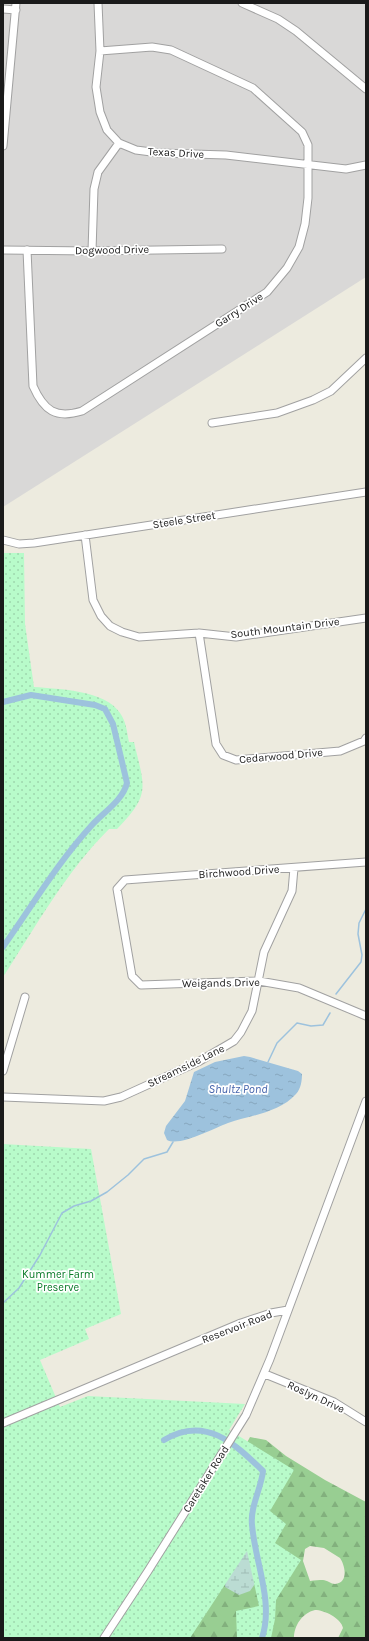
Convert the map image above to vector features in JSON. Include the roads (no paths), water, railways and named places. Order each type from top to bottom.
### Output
[{"type":"street","name":"Texas Drive","points":[[98,3],[100,51],[96,87],[100,112],[107,130],[119,143],[136,150],[159,153],[226,155],[346,169],[366,165]]},
{"type":"street","points":[[242,3],[278,19],[296,31],[366,89]]},
{"type":"street","points":[[3,9],[16,6],[3,146]]},
{"type":"street","name":"Garry Drive","points":[[28,250],[33,386],[39,400],[51,411],[67,415],[82,411],[267,292],[287,268],[300,247],[305,224],[308,198],[308,145],[302,132],[253,88],[171,50],[152,47],[100,51]]},
{"type":"street","points":[[92,251],[94,189],[98,172],[119,143]]},
{"type":"street","name":"Dogwood Drive","points":[[3,250],[92,251],[222,249]]},
{"type":"street","points":[[212,423],[277,413],[313,400],[331,391],[366,358]]},
{"type":"street","name":"Steele Street","points":[[3,540],[25,544],[366,492]]},
{"type":"street","name":"South Mountain Drive","points":[[85,535],[93,600],[101,616],[110,626],[122,632],[139,637],[199,633],[236,637],[366,618]]},
{"type":"street","name":"Cedarwood Drive","points":[[199,633],[216,744],[223,755],[236,760],[340,751],[364,741],[366,738]]},
{"type":"street","name":"Birchwood Drive","points":[[141,985],[132,976],[117,889],[125,880],[366,862]]},
{"type":"street","name":"Streamside Lane","points":[[3,1097],[104,1100],[121,1097],[191,1065],[226,1047],[241,1032],[252,1011],[264,952],[292,891],[294,868]]},
{"type":"street","name":"Weigands Drive","points":[[141,985],[259,981],[299,988],[366,1016]]},
{"type":"street","points":[[3,1071],[25,997]]},
{"type":"street","points":[[288,1310],[366,1101]]},
{"type":"street","name":"Caretaker Road","points":[[104,1638],[246,1415],[265,1374],[288,1310]]},
{"type":"street","name":"Reservoir Road","points":[[3,1423],[248,1320],[279,1311],[288,1310]]},
{"type":"street","name":"Roslyn Drive","points":[[265,1374],[334,1402],[366,1422]]},
{"type":"water","name":"Shultz Pond","points":[[244,1056],[298,1071],[302,1074],[302,1079],[298,1092],[281,1105],[264,1113],[228,1123],[188,1139],[180,1141],[167,1140],[164,1133],[166,1126],[185,1101],[194,1072],[215,1062]]},
{"type":"waterway","points":[[3,702],[31,695],[95,705],[105,709],[113,724],[127,783],[122,795],[92,825],[68,854],[3,947]]},
{"type":"waterway","points":[[336,994],[361,962],[362,955],[358,934],[359,923],[366,909]]},
{"type":"waterway","points":[[268,1062],[277,1043],[297,1023],[311,1026],[323,1025],[330,1013]]},
{"type":"waterway","points":[[3,1303],[19,1288],[40,1255],[62,1213],[74,1206],[91,1201],[107,1192],[128,1175],[144,1159],[167,1152],[173,1142]]},
{"type":"waterway","points":[[164,1440],[179,1433],[193,1430],[206,1431],[230,1442],[263,1471],[252,1518],[254,1539],[265,1596],[266,1610],[262,1638]]},
{"type":"park label","name":"Kummer Farm Preserve","points":[[58,1280]]}]
